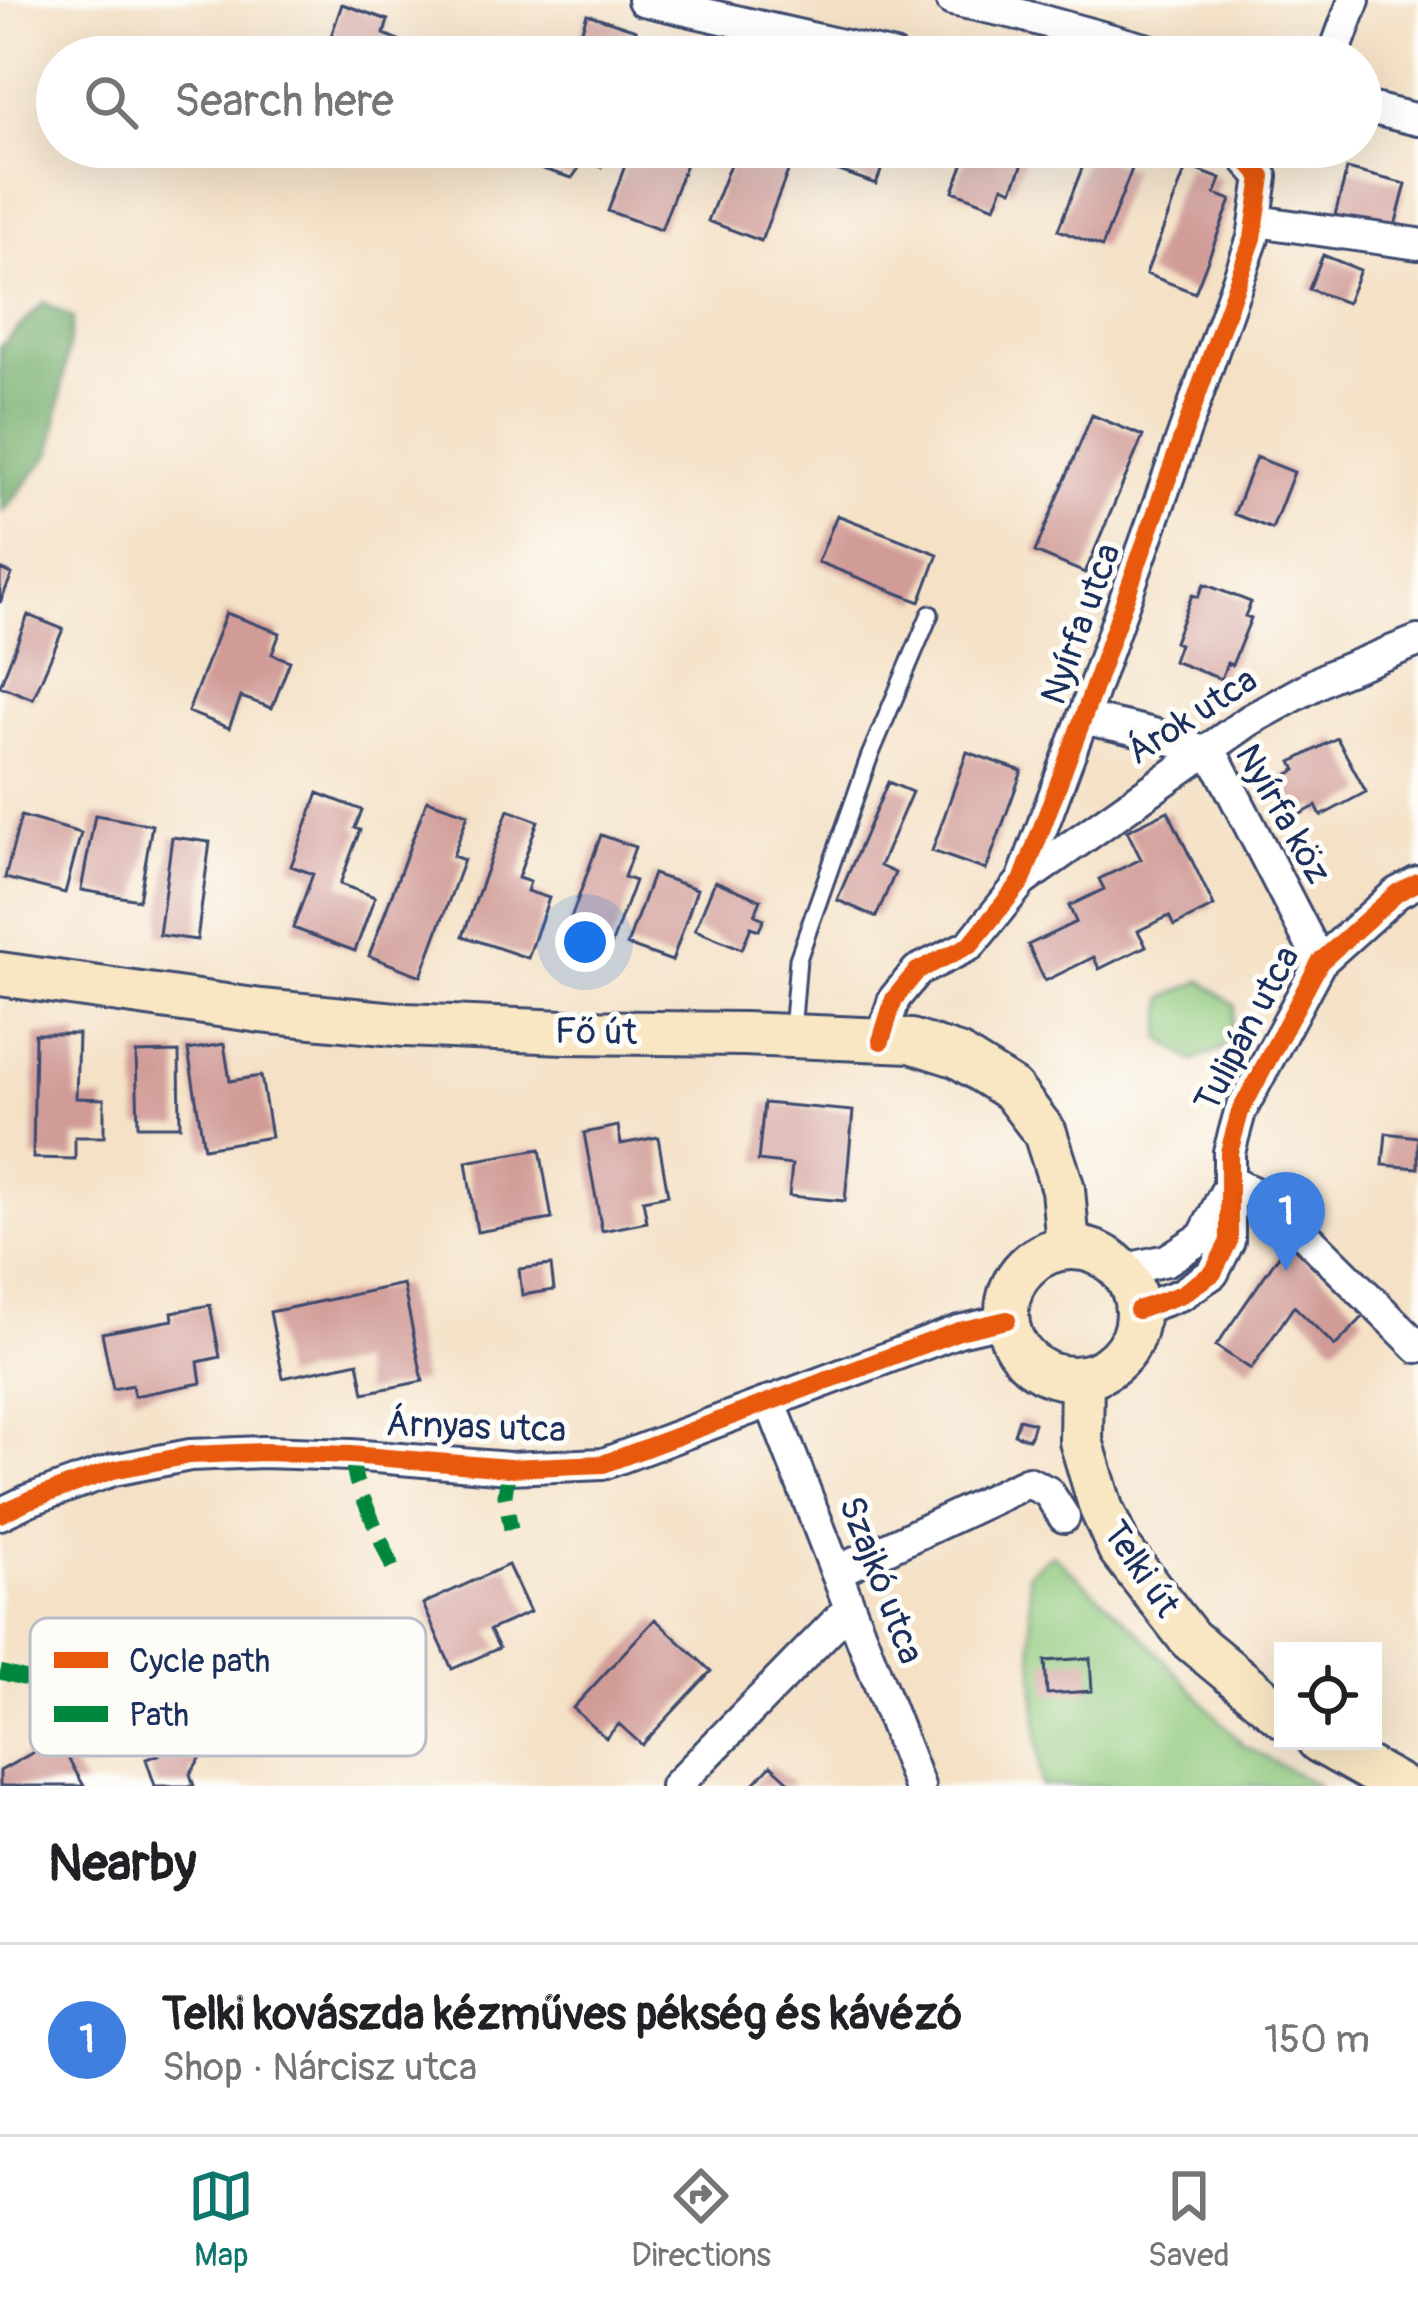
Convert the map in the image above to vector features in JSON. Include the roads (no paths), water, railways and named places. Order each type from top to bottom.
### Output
[{"type":"main road","name":"Fő út","points":[[0,974],[261,1011],[406,1025],[910,1042],[958,1056],[1012,1090],[1045,1132],[1063,1190],[1068,1246]]},
{"type":"main road","points":[[1068,1246],[1096,1252],[1122,1270],[1138,1310],[1136,1329],[1116,1361],[1100,1372],[1065,1378],[1048,1374],[1020,1353],[1007,1321],[1009,1295],[1021,1272],[1040,1255],[1068,1246]]},
{"type":"main road","name":"Telki út","points":[[1082,1377],[1081,1441],[1101,1508],[1119,1547],[1190,1639],[1274,1709]]},
{"type":"main road","points":[[1335,1750],[1399,1786]]},
{"type":"street","points":[[644,0],[802,36]]},
{"type":"street","points":[[952,0],[1096,36]]},
{"type":"street","points":[[1341,36],[1354,0]]},
{"type":"street","points":[[1382,111],[1418,120]]},
{"type":"street","name":"Nyírfa utca","points":[[881,1040],[894,999],[917,970],[970,945],[1022,881],[1257,221],[1262,177],[1254,168]]},
{"type":"street","points":[[1257,221],[1418,244]]},
{"type":"street","name":"Árok utca","points":[[1022,881],[1250,720],[1330,676],[1418,641]]},
{"type":"street","name":"Nyírfa köz","points":[[1083,718],[1203,752],[1218,764],[1320,962]]},
{"type":"street","name":"Tulipán utca","points":[[1138,1310],[1182,1294],[1213,1273],[1228,1241],[1229,1152],[1240,1112],[1320,962],[1397,892],[1418,882]]},
{"type":"street","points":[[1231,1182],[1271,1201],[1418,1347]]},
{"type":"street","name":"Tulipán utca","points":[[1122,1270],[1167,1260],[1203,1237],[1231,1182]]},
{"type":"street","name":"Árnyas utca","points":[[0,1514],[113,1470],[190,1455],[329,1454],[509,1468],[603,1464],[959,1331],[1007,1321]]},
{"type":"street","name":"Szajkó utca","points":[[770,1401],[919,1786]]},
{"type":"street","points":[[836,1572],[1028,1482],[1048,1492],[1064,1517]]},
{"type":"street","points":[[676,1786],[849,1609]]},
{"type":"lane","points":[[792,1035],[798,959],[869,758],[930,614]]},
{"type":"place","name":"Telki kovászda kézműves pékség és kávézó","points":[[1286,1271]]}]
